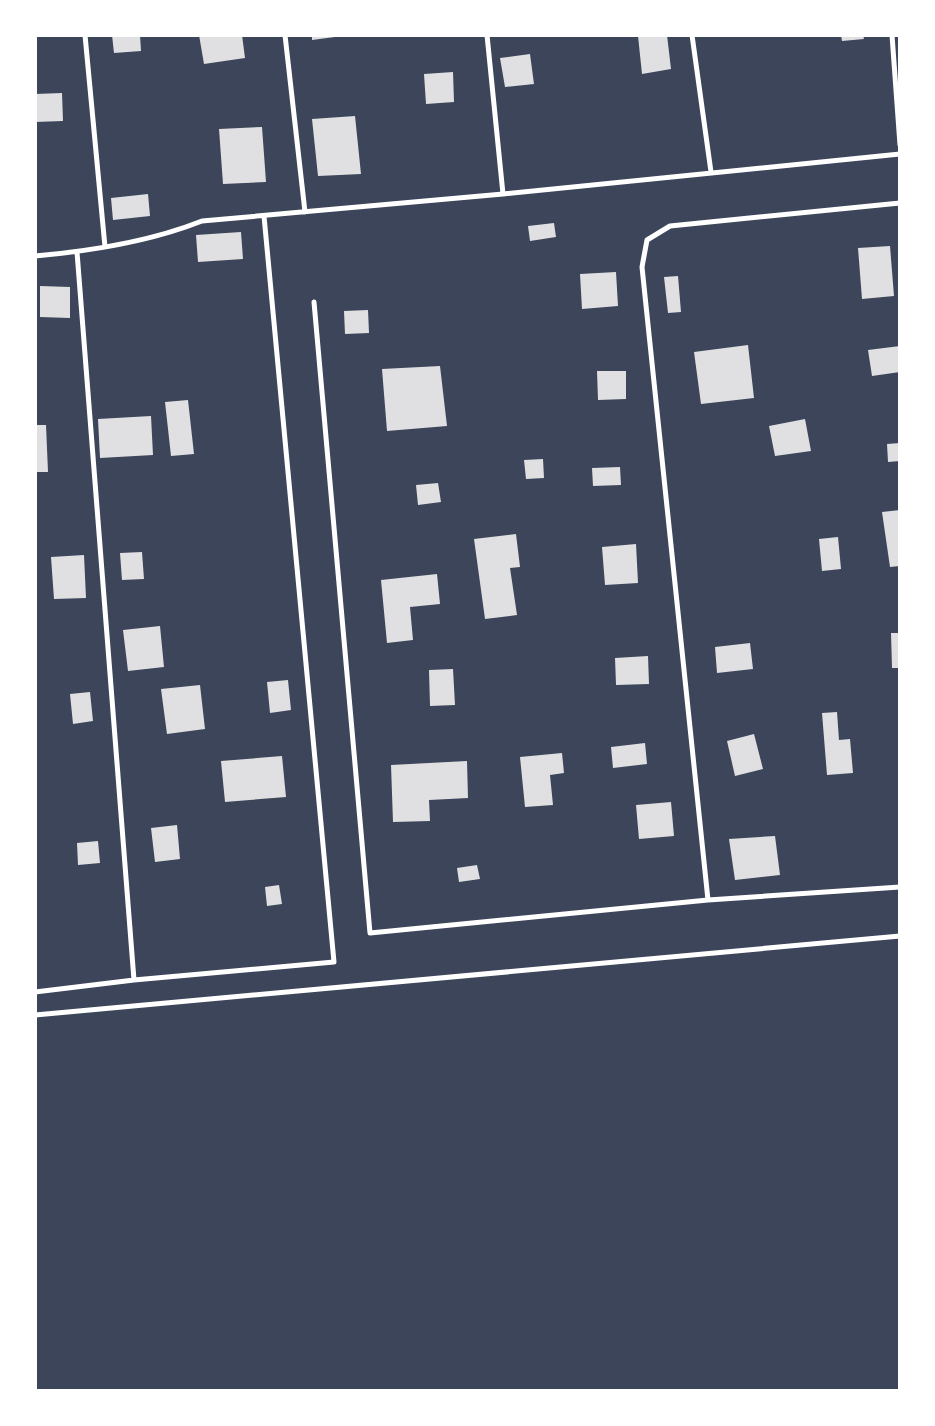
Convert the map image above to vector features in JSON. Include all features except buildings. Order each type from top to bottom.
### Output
[{"type":"lane","points":[[85,35],[105,247]]},
{"type":"lane","points":[[285,35],[305,212]]},
{"type":"lane","points":[[487,35],[503,194]]},
{"type":"lane","points":[[692,35],[711,172]]},
{"type":"lane","points":[[892,35],[900,145]]},
{"type":"lane","points":[[35,256],[77,252],[168,234],[202,221],[900,154]]},
{"type":"lane","points":[[708,900],[642,267],[647,240],[670,226],[900,203]]},
{"type":"lane","points":[[35,992],[334,962],[264,216]]},
{"type":"lane","points":[[77,252],[134,980]]},
{"type":"lane","points":[[314,302],[370,933],[708,900],[900,887]]},
{"type":"lane","points":[[35,1015],[900,936]]},
{"type":"shaded area","points":[[35,35],[900,35],[900,1391],[35,1391]]}]
